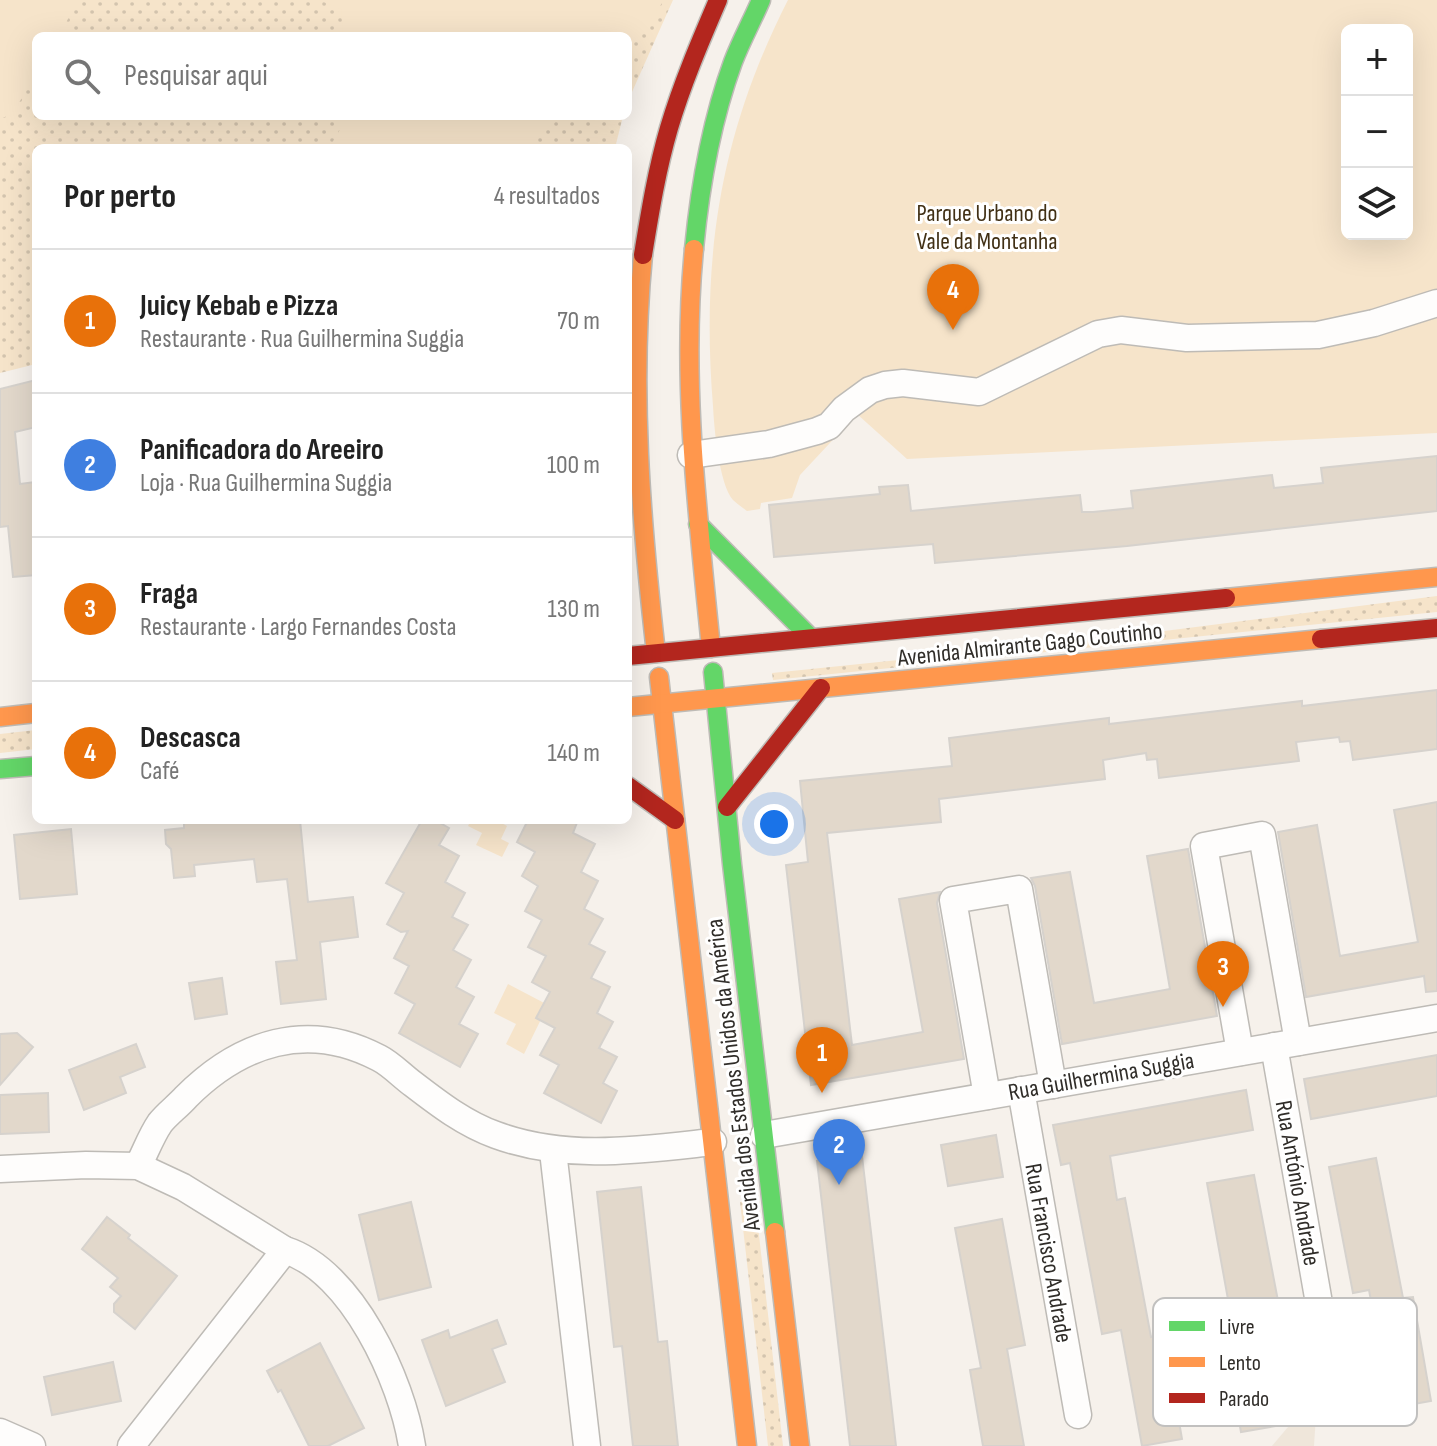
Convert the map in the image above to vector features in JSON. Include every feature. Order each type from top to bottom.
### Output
[{"type":"main road","points":[[648,593],[639,431],[639,334],[650,207],[667,132],[718,0]]},
{"type":"main road","name":"Avenida dos Estados Unidos da América","points":[[761,0],[732,66],[710,143],[697,214],[688,339],[691,455],[758,1136],[800,1446]]},
{"type":"main road","points":[[698,524],[811,638]]},
{"type":"main road","points":[[632,554],[648,593]]},
{"type":"main road","name":"Avenida Almirante Gago Coutinho","points":[[632,656],[1437,577]]},
{"type":"main road","name":"Avenida dos Estados Unidos da América","points":[[648,593],[719,1141],[747,1446]]},
{"type":"main road","name":"Avenida Almirante Gago Coutinho","points":[[632,707],[1437,628]]},
{"type":"main road","points":[[727,807],[821,688]]},
{"type":"main road","points":[[0,717],[32,713]]},
{"type":"main road","points":[[0,769],[32,766]]},
{"type":"main road","points":[[632,789],[675,820]]},
{"type":"street","points":[[691,455],[769,444],[817,431],[829,426],[844,409],[870,390],[885,385],[903,383],[979,392],[1098,334],[1121,330],[1187,338],[1318,335],[1374,323],[1437,303]]},
{"type":"street","name":"Rua António Andrade","points":[[1240,1052],[1204,846],[1262,835],[1286,1044],[1321,1298]]},
{"type":"street","points":[[987,1096],[953,900],[1006,891],[1019,889],[1053,1085]]},
{"type":"street","name":"Rua Guilhermina Suggia","points":[[758,1136],[1437,1018]]},
{"type":"street","points":[[138,1166],[160,1123],[206,1077],[237,1056],[268,1044],[296,1040],[328,1041],[354,1047],[382,1059],[462,1120],[495,1135],[553,1151],[594,1153],[719,1141]]},
{"type":"street","name":"Rua Francisco Andrade","points":[[1021,1090],[1078,1415]]},
{"type":"street","points":[[553,1151],[587,1446]]},
{"type":"street","points":[[0,1169],[138,1166],[183,1187],[285,1250],[301,1255],[324,1275],[363,1320],[392,1372],[412,1446]]},
{"type":"street","points":[[131,1446],[285,1250]]},
{"type":"street","points":[[0,1432],[32,1446]]},
{"type":"shaded area","points":[[1289,1426],[1315,1426],[1314,1446],[1272,1446]]},
{"type":"green space","points":[[0,0],[673,0],[632,92],[632,32],[32,32],[32,120],[622,120],[616,144],[32,144],[32,365],[0,373]]},
{"type":"green space","points":[[0,0],[78,0],[61,32],[32,32],[32,82],[12,114],[0,119]]},
{"type":"green space","points":[[319,0],[664,0],[649,23],[632,40],[632,32],[343,32],[341,9]]},
{"type":"green space","name":"Parque Urbano do Vale da Montanha","points":[[788,0],[1437,0],[1437,433],[907,459],[857,414],[800,475],[792,498],[761,503],[760,509],[747,511],[733,500],[724,482],[718,455],[710,352],[710,299],[720,197],[746,99]]},
{"type":"green space","points":[[346,120],[557,120],[530,144],[331,144]]},
{"type":"green space","points":[[1437,596],[1437,612],[773,680],[772,673],[1102,639]]},
{"type":"green space","points":[[32,730],[32,749],[0,753],[0,734]]},
{"type":"green space","points":[[468,826],[507,826],[501,839],[509,843],[502,857],[476,845],[482,833]]},
{"type":"green space","points":[[508,984],[548,1005],[524,1054],[506,1044],[516,1024],[494,1013]]},
{"type":"green space","points":[[755,1200],[783,1446],[768,1446],[740,1202]]},
{"type":"building","points":[[32,381],[32,428],[15,432],[20,484],[32,482],[32,575],[13,577],[8,526],[0,527],[0,389]]},
{"type":"building","points":[[1437,456],[1437,511],[1127,546],[935,563],[933,544],[774,557],[769,505],[880,494],[879,487],[908,485],[911,511],[1080,495],[1082,512],[1093,512],[1133,508],[1131,491],[1272,475],[1274,488],[1323,483],[1321,468]]},
{"type":"building","points":[[1437,690],[1437,749],[1353,760],[1350,741],[1340,742],[1339,737],[1296,742],[1299,761],[1159,778],[1157,759],[1147,760],[1146,753],[1103,760],[1105,779],[939,799],[941,822],[827,833],[852,1045],[923,1032],[899,899],[940,892],[937,903],[964,1059],[811,1085],[786,865],[808,862],[800,781],[952,766],[949,738],[1109,718],[1109,724],[1302,701],[1302,706]]},
{"type":"building","points":[[1437,802],[1437,991],[1426,992],[1424,976],[1306,997],[1278,832],[1317,825],[1340,956],[1418,942],[1394,810]]},
{"type":"building","points":[[184,824],[300,824],[308,902],[353,897],[358,937],[320,942],[326,999],[281,1004],[276,962],[297,960],[287,879],[257,882],[254,859],[194,865],[195,876],[174,878],[165,830],[184,828]]},
{"type":"building","points":[[420,824],[442,824],[449,828],[439,845],[459,856],[445,882],[465,893],[452,917],[468,925],[453,950],[471,960],[456,987],[474,997],[459,1024],[478,1034],[460,1067],[399,1033],[415,1004],[395,993],[409,966],[394,958],[408,931],[401,932],[387,924],[404,893],[386,883]]},
{"type":"building","points":[[526,824],[576,824],[573,833],[595,844],[581,872],[598,881],[584,909],[603,919],[589,944],[605,952],[591,978],[610,987],[597,1013],[613,1022],[599,1048],[617,1057],[603,1083],[617,1091],[601,1123],[544,1093],[559,1065],[540,1055],[555,1028],[536,1018],[550,992],[532,982],[546,956],[528,947],[542,920],[525,911],[538,886],[522,876],[535,852],[517,842]]},
{"type":"building","points":[[71,829],[77,894],[20,899],[14,835]]},
{"type":"building","points":[[1188,849],[1217,1016],[1062,1044],[1035,886],[1031,878],[1070,872],[1094,1003],[1170,989],[1147,856]]},
{"type":"building","points":[[222,978],[227,1014],[195,1019],[189,983]]},
{"type":"building","points":[[17,1033],[33,1047],[0,1085],[0,1034]]},
{"type":"building","points":[[136,1044],[145,1067],[120,1077],[126,1093],[84,1110],[69,1070]]},
{"type":"building","points":[[1437,1055],[1437,1096],[1311,1119],[1304,1079]]},
{"type":"building","points":[[1246,1090],[1253,1130],[1110,1156],[1117,1200],[1125,1198],[1153,1337],[1153,1426],[1180,1426],[1182,1439],[1142,1446],[1121,1330],[1102,1334],[1070,1163],[1061,1165],[1053,1125]]},
{"type":"building","points":[[48,1093],[49,1132],[0,1134],[0,1095]]},
{"type":"building","points":[[996,1135],[1003,1177],[948,1186],[941,1145]]},
{"type":"building","points":[[862,1156],[896,1446],[850,1446],[817,1161]]},
{"type":"building","points":[[1376,1158],[1403,1298],[1370,1298],[1369,1290],[1353,1293],[1329,1167]]},
{"type":"building","points":[[1254,1175],[1277,1298],[1228,1298],[1207,1183]]},
{"type":"building","points":[[641,1187],[658,1342],[667,1341],[678,1446],[633,1446],[622,1346],[614,1347],[597,1192]]},
{"type":"building","points":[[411,1202],[431,1287],[379,1300],[359,1215]]},
{"type":"building","points":[[107,1217],[130,1235],[128,1238],[177,1276],[135,1329],[114,1312],[114,1304],[121,1296],[110,1287],[118,1278],[82,1249]]},
{"type":"building","points":[[1002,1219],[1025,1345],[1007,1349],[1024,1446],[983,1446],[970,1370],[981,1368],[955,1228]]},
{"type":"building","points":[[497,1320],[506,1344],[492,1349],[505,1382],[446,1406],[422,1340],[448,1330],[450,1338]]},
{"type":"building","points":[[1417,1320],[1431,1401],[1417,1403]]},
{"type":"building","points":[[320,1343],[364,1428],[328,1446],[309,1446],[281,1390],[278,1392],[267,1371]]},
{"type":"building","points":[[113,1362],[121,1401],[52,1415],[44,1377]]},
{"type":"building","points":[[1240,1426],[1276,1426],[1241,1432]]},
{"type":"traffic: fast","points":[[694,249],[703,178],[718,108],[733,62],[761,0]]},
{"type":"traffic: fast","points":[[698,524],[811,638]]},
{"type":"traffic: fast","points":[[713,672],[775,1232]]},
{"type":"traffic: fast","points":[[0,769],[32,766]]},
{"type":"traffic: slow","points":[[694,249],[690,299],[690,399],[696,499],[711,648]]},
{"type":"traffic: slow","points":[[643,255],[637,405],[646,554],[656,653]]},
{"type":"traffic: slow","points":[[1226,598],[1437,577]]},
{"type":"traffic: slow","points":[[632,707],[1321,639]]},
{"type":"traffic: slow","points":[[659,677],[747,1446]]},
{"type":"traffic: slow","points":[[0,717],[32,713]]},
{"type":"traffic: slow","points":[[775,1232],[800,1446]]},
{"type":"traffic: jam","points":[[643,255],[669,128],[685,79],[718,0]]},
{"type":"traffic: jam","points":[[632,656],[1226,598]]},
{"type":"traffic: jam","points":[[1321,639],[1437,628]]},
{"type":"traffic: jam","points":[[727,807],[821,688]]},
{"type":"traffic: jam","points":[[632,789],[675,820]]},
{"type":"place","name":"Descasca","points":[[953,330]]},
{"type":"place","name":"Fraga","points":[[1223,1007]]},
{"type":"place","name":"Juicy Kebab e Pizza","points":[[822,1093]]},
{"type":"place","name":"Panificadora do Areeiro","points":[[839,1185]]}]
